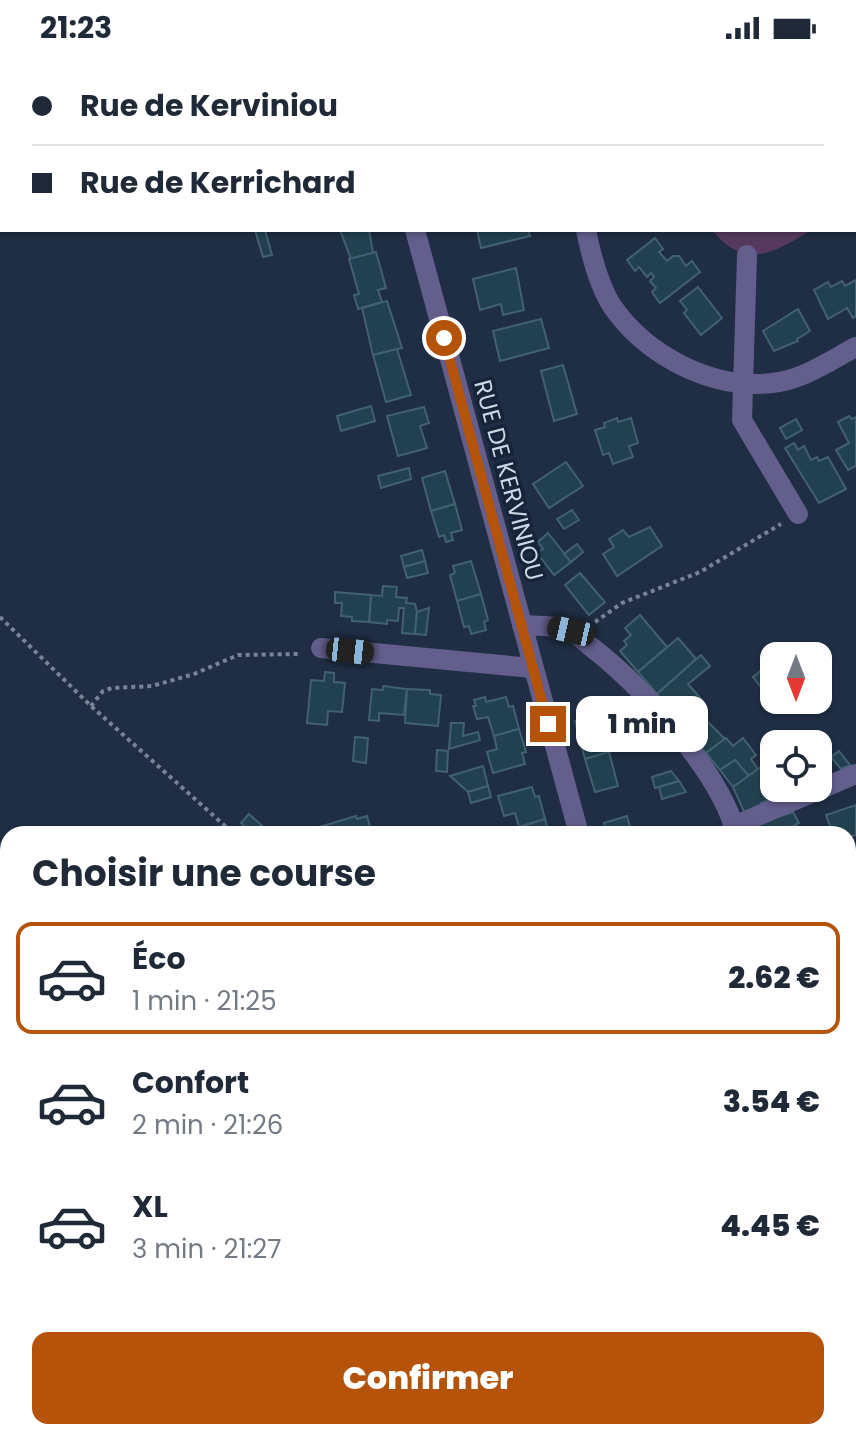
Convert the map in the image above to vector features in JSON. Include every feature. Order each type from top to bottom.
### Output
[{"type":"street","name":"RUE DE KERVINIOU","points":[[416,232],[577,826]]},
{"type":"street","points":[[587,232],[600,281],[611,303],[629,327],[652,348],[696,372],[743,382],[771,383],[804,375],[856,347]]},
{"type":"street","points":[[747,255],[742,420],[798,514]]},
{"type":"street","points":[[522,625],[571,631],[611,661],[667,720],[702,765],[733,826]]},
{"type":"street","points":[[321,648],[532,668]]},
{"type":"street","points":[[744,826],[856,774]]},
{"type":"path","points":[[578,637],[622,603],[700,572],[798,514]]},
{"type":"path","points":[[0,617],[91,706],[225,826]]},
{"type":"path","points":[[91,706],[103,691],[152,686],[194,674],[238,655],[298,654],[321,648]]},
{"type":"shaded area","points":[[714,232],[808,232],[773,251],[760,254],[737,251]]},
{"type":"building","points":[[256,232],[266,232],[272,255],[263,257]]},
{"type":"building","points":[[341,232],[369,232],[373,253],[351,259]]},
{"type":"building","points":[[477,232],[529,232],[530,236],[481,248]]},
{"type":"building","points":[[655,238],[663,249],[659,252],[667,261],[679,256],[686,266],[692,261],[700,272],[660,303],[652,292],[656,288],[650,281],[654,277],[651,273],[647,277],[639,267],[635,271],[627,260]]},
{"type":"building","points":[[376,252],[386,288],[378,290],[382,302],[358,309],[354,295],[359,294],[349,259]]},
{"type":"building","points":[[516,268],[524,310],[503,315],[501,304],[480,310],[473,279]]},
{"type":"building","points":[[856,280],[856,316],[853,318],[847,308],[828,319],[814,290],[828,282],[831,287],[842,281],[845,286]]},
{"type":"building","points":[[698,287],[722,318],[701,335],[684,313],[687,310],[680,301]]},
{"type":"building","points":[[387,301],[402,348],[373,355],[362,308]]},
{"type":"building","points":[[798,309],[810,331],[798,341],[774,351],[763,331]]},
{"type":"building","points":[[541,319],[549,348],[500,361],[493,331]]},
{"type":"building","points":[[397,349],[411,395],[386,402],[373,355]]},
{"type":"building","points":[[563,365],[577,414],[554,421],[541,371]]},
{"type":"building","points":[[371,406],[375,421],[341,431],[337,416]]},
{"type":"building","points":[[424,407],[429,423],[420,426],[427,448],[398,456],[387,416]]},
{"type":"building","points":[[849,416],[852,419],[856,417],[856,466],[848,470],[836,450],[849,443],[838,422]]},
{"type":"building","points":[[617,418],[618,422],[631,418],[638,443],[629,446],[633,457],[613,464],[609,453],[603,455],[595,430]]},
{"type":"building","points":[[796,419],[802,430],[786,439],[780,428]]},
{"type":"building","points":[[794,443],[798,450],[804,446],[811,460],[828,457],[846,489],[819,503],[785,448]]},
{"type":"building","points":[[566,462],[583,486],[549,508],[533,484]]},
{"type":"building","points":[[409,468],[411,479],[381,488],[378,476]]},
{"type":"building","points":[[445,471],[455,504],[431,511],[422,478]]},
{"type":"building","points":[[455,504],[462,530],[451,533],[453,540],[446,542],[444,535],[439,537],[431,511]]},
{"type":"building","points":[[572,510],[579,520],[564,529],[557,519]]},
{"type":"building","points":[[650,527],[662,546],[617,576],[603,554],[614,547],[609,539],[623,530],[629,537]]},
{"type":"building","points":[[548,533],[571,562],[554,575],[537,553],[543,549],[538,542]]},
{"type":"building","points":[[577,544],[583,552],[571,562],[564,554]]},
{"type":"building","points":[[422,550],[425,561],[404,567],[401,556]]},
{"type":"building","points":[[425,561],[428,573],[407,578],[404,567]]},
{"type":"building","points":[[471,561],[481,594],[457,601],[450,575],[455,573],[453,566]]},
{"type":"building","points":[[580,573],[605,602],[589,615],[565,585]]},
{"type":"building","points":[[383,586],[397,587],[396,597],[407,598],[406,603],[415,604],[415,634],[402,633],[404,608],[399,608],[398,621],[387,620],[387,624],[369,622],[371,595],[382,596]]},
{"type":"building","points":[[335,592],[371,595],[369,622],[352,621],[352,617],[341,616],[342,603],[335,603]]},
{"type":"building","points":[[481,594],[488,620],[484,622],[486,630],[471,634],[469,626],[464,627],[457,601]]},
{"type":"building","points":[[429,608],[426,635],[415,634],[417,612]]},
{"type":"building","points":[[640,615],[667,647],[638,672],[620,651],[631,635],[625,628]]},
{"type":"building","points":[[678,638],[696,659],[657,694],[638,672]]},
{"type":"building","points":[[701,655],[710,666],[688,684],[702,700],[680,720],[657,694]]},
{"type":"building","points":[[760,671],[760,686],[753,677]]},
{"type":"building","points":[[325,672],[334,673],[334,682],[345,683],[342,712],[328,711],[327,725],[307,723],[311,680],[324,681]]},
{"type":"building","points":[[383,686],[407,689],[404,715],[379,713],[379,721],[369,720],[372,689],[383,690]]},
{"type":"building","points":[[407,689],[430,690],[430,694],[441,695],[438,726],[405,723]]},
{"type":"building","points":[[485,697],[486,702],[506,697],[509,707],[513,706],[519,729],[494,736],[488,717],[477,719],[473,706],[476,706],[474,700]]},
{"type":"building","points":[[598,714],[609,752],[585,759],[575,721]]},
{"type":"building","points":[[692,716],[702,726],[692,735],[682,724]]},
{"type":"building","points":[[708,722],[725,739],[706,753],[692,735]]},
{"type":"building","points":[[451,723],[464,723],[463,736],[478,732],[480,740],[449,749]]},
{"type":"building","points":[[519,729],[526,752],[522,753],[525,764],[493,773],[487,752],[497,749],[494,736]]},
{"type":"building","points":[[638,731],[646,741],[624,747],[620,736]]},
{"type":"building","points":[[355,737],[368,738],[366,763],[353,761]]},
{"type":"building","points":[[726,738],[733,746],[743,738],[756,755],[751,759],[758,769],[749,776],[735,760],[720,770],[706,753]]},
{"type":"building","points":[[437,750],[448,751],[447,772],[436,771]]},
{"type":"building","points":[[839,751],[850,765],[841,769],[832,756]]},
{"type":"building","points":[[609,752],[618,786],[595,792],[585,759]]},
{"type":"building","points":[[735,760],[749,776],[733,787],[720,770]]},
{"type":"building","points":[[483,766],[488,786],[468,792],[450,776]]},
{"type":"building","points":[[760,768],[760,802],[764,802],[761,803],[763,810],[746,816],[733,787]]},
{"type":"building","points":[[671,771],[679,781],[655,788],[652,777]]},
{"type":"building","points":[[679,781],[686,792],[662,799],[659,787]]},
{"type":"building","points":[[488,786],[491,797],[471,803],[468,792]]},
{"type":"building","points":[[532,787],[535,797],[539,796],[545,819],[519,826],[515,813],[504,816],[498,796]]},
{"type":"building","points":[[856,805],[856,826],[830,826],[826,815]]},
{"type":"building","points":[[793,812],[799,823],[793,826],[749,826]]},
{"type":"building","points":[[249,814],[263,826],[244,826],[241,823]]},
{"type":"building","points":[[367,816],[370,826],[326,826]]},
{"type":"building","points":[[627,816],[630,826],[605,826],[604,823]]},
{"type":"building","points":[[545,819],[547,826],[522,826]]},
{"type":"route","points":[[444,338],[548,724]]}]
